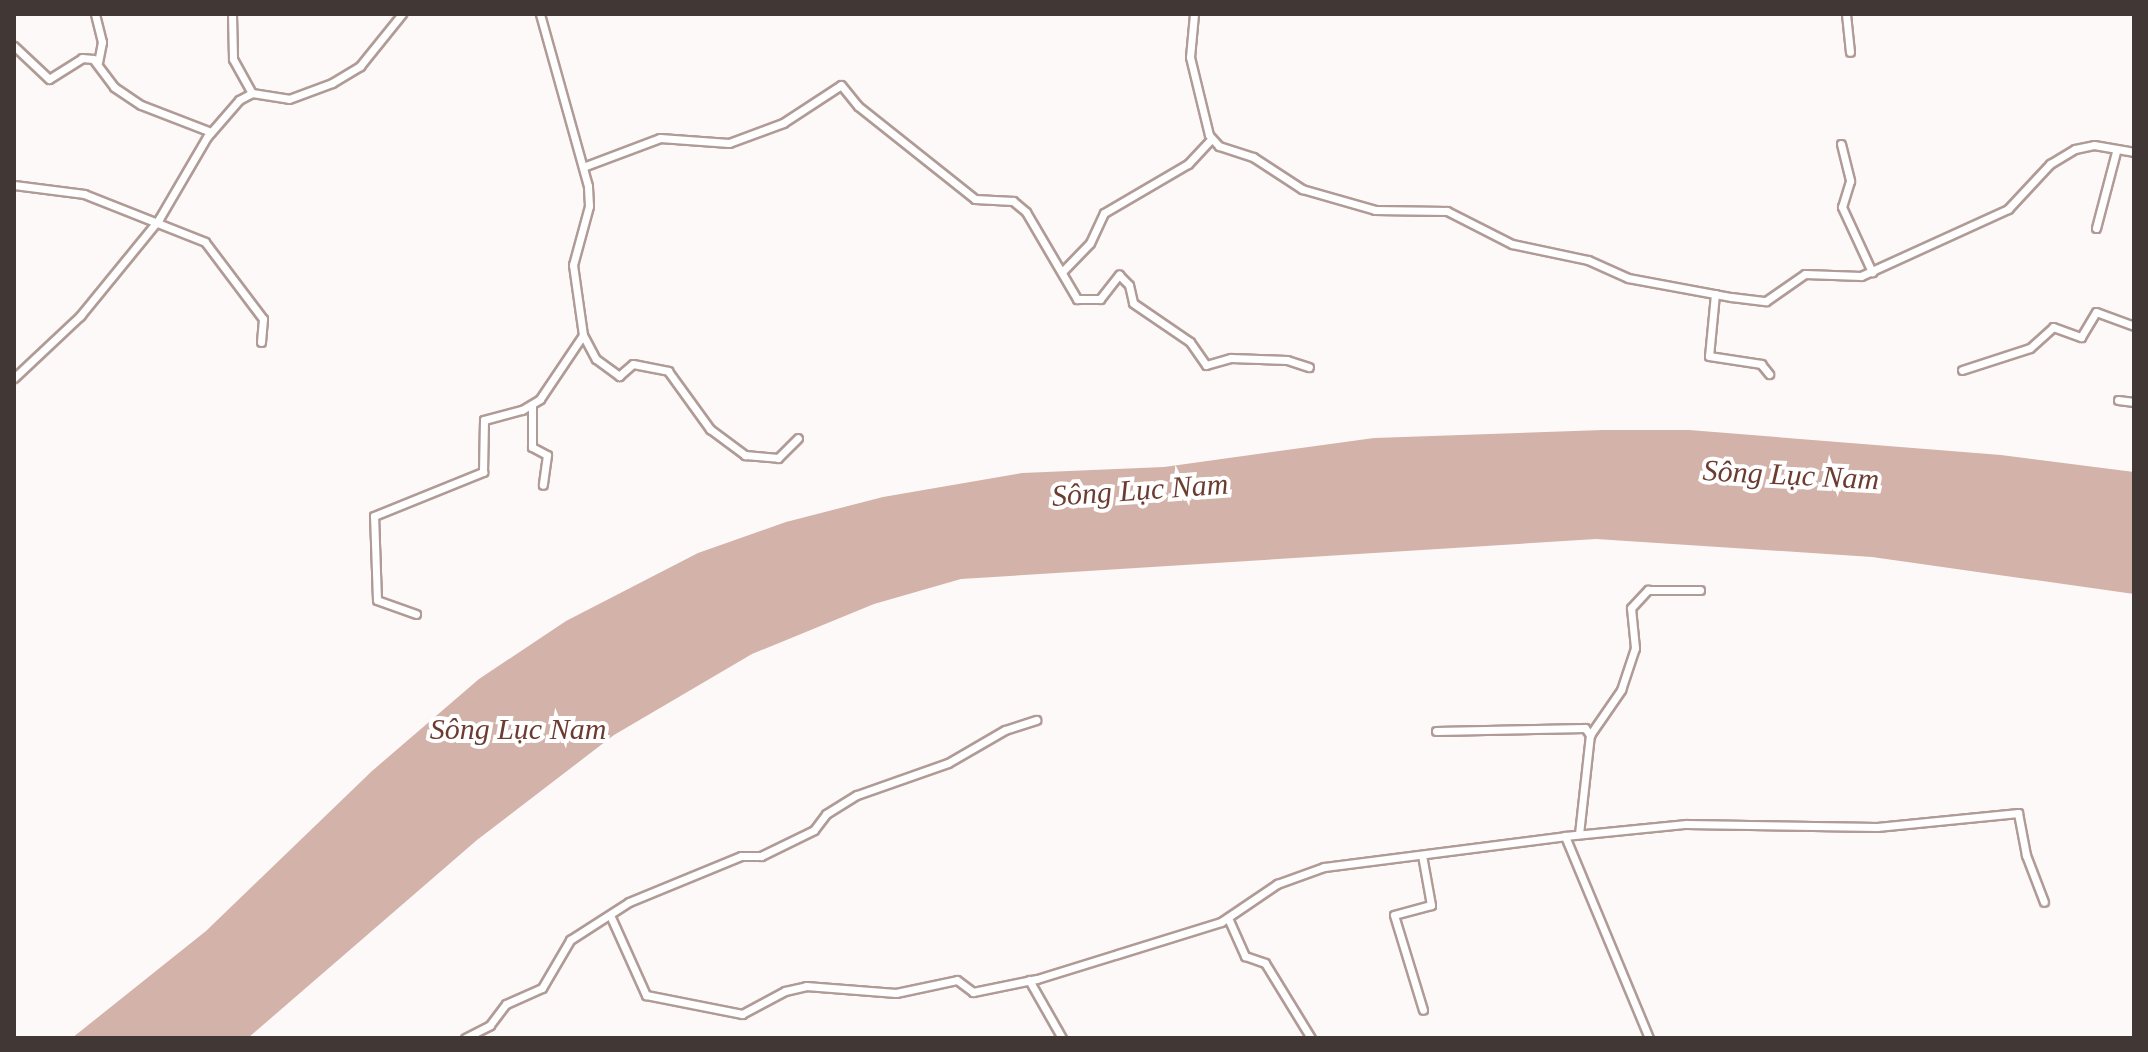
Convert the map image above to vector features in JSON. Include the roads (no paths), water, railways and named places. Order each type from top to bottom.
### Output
[{"type":"street","points":[[95,14],[102,42],[98,62]]},
{"type":"street","points":[[232,14],[233,59],[252,93]]},
{"type":"street","points":[[14,378],[72,324],[154,225],[211,132],[239,100],[252,93],[279,100],[332,83],[360,66],[402,14]]},
{"type":"street","points":[[540,14],[583,167],[589,206],[572,274],[583,335],[596,359],[619,376],[633,364],[668,371],[710,429],[745,455],[778,458],[798,438]]},
{"type":"street","points":[[1194,14],[1190,57],[1211,139],[1309,191],[1375,210],[1447,211],[1512,244],[1588,260],[1628,278],[1715,294],[1766,301],[1801,274],[1839,278],[1872,272],[2008,209],[2050,164],[2075,149],[2094,145],[2116,152],[2134,152]]},
{"type":"street","points":[[1846,14],[1850,52]]},
{"type":"street","points":[[14,46],[49,79],[82,58],[98,62],[114,87],[149,111],[165,119],[188,119],[211,132]]},
{"type":"street","points":[[583,167],[660,138],[729,143],[783,123],[841,85],[858,106],[975,199],[1018,205],[1062,272],[1073,296],[1084,301],[1100,299],[1114,278],[1122,277],[1133,303],[1190,342],[1206,365],[1231,358],[1287,360],[1309,367]]},
{"type":"street","points":[[1062,272],[1090,243],[1104,213],[1188,164],[1211,139]]},
{"type":"street","points":[[1841,144],[1850,181],[1842,207],[1872,272]]},
{"type":"street","points":[[2096,228],[2116,152]]},
{"type":"street","points":[[14,185],[84,194],[154,225],[205,242],[263,319],[261,342]]},
{"type":"street","points":[[1715,294],[1709,356],[1761,364],[1769,374]]},
{"type":"street","points":[[1962,370],[2030,348],[2053,327],[2081,337],[2094,313],[2134,326]]},
{"type":"street","points":[[416,614],[381,604],[376,597],[374,516],[483,472],[484,420],[532,405],[557,377],[583,335]]},
{"type":"street","points":[[2118,400],[2134,402]]},
{"type":"street","points":[[532,405],[532,447],[547,455],[543,485]]},
{"type":"street","points":[[1579,834],[1590,735],[1630,668],[1635,648],[1631,612],[1635,600],[1656,588],[1700,590]]},
{"type":"street","points":[[465,1038],[490,1025],[506,1004],[542,988],[570,940],[629,902],[741,856],[761,856],[814,830],[826,814],[857,795],[941,766],[1005,730],[1036,720]]},
{"type":"street","points":[[1436,731],[1585,728],[1590,735]]},
{"type":"street","points":[[610,915],[646,995],[726,1012],[750,1013],[770,998],[806,986],[896,993],[957,980],[973,992],[1029,980],[1228,918],[1300,875],[1352,861],[1579,834],[1716,823],[1877,827],[2018,813],[2026,855],[2044,902]]},
{"type":"street","points":[[1565,836],[1649,1038]]},
{"type":"street","points":[[1422,855],[1431,905],[1394,918],[1423,1010]]},
{"type":"street","points":[[1228,918],[1245,956],[1265,963],[1311,1038]]},
{"type":"street","points":[[1029,980],[1062,1038]]},
{"type":"water","name":"Sông Lục Nam","points":[[1689,430],[2001,455],[2134,472],[2134,594],[1872,557],[1596,539],[961,579],[874,604],[752,654],[614,735],[477,840],[248,1038],[72,1038],[206,931],[372,771],[479,679],[566,621],[698,553],[786,522],[883,497],[1022,473],[1164,467],[1374,438]]}]
